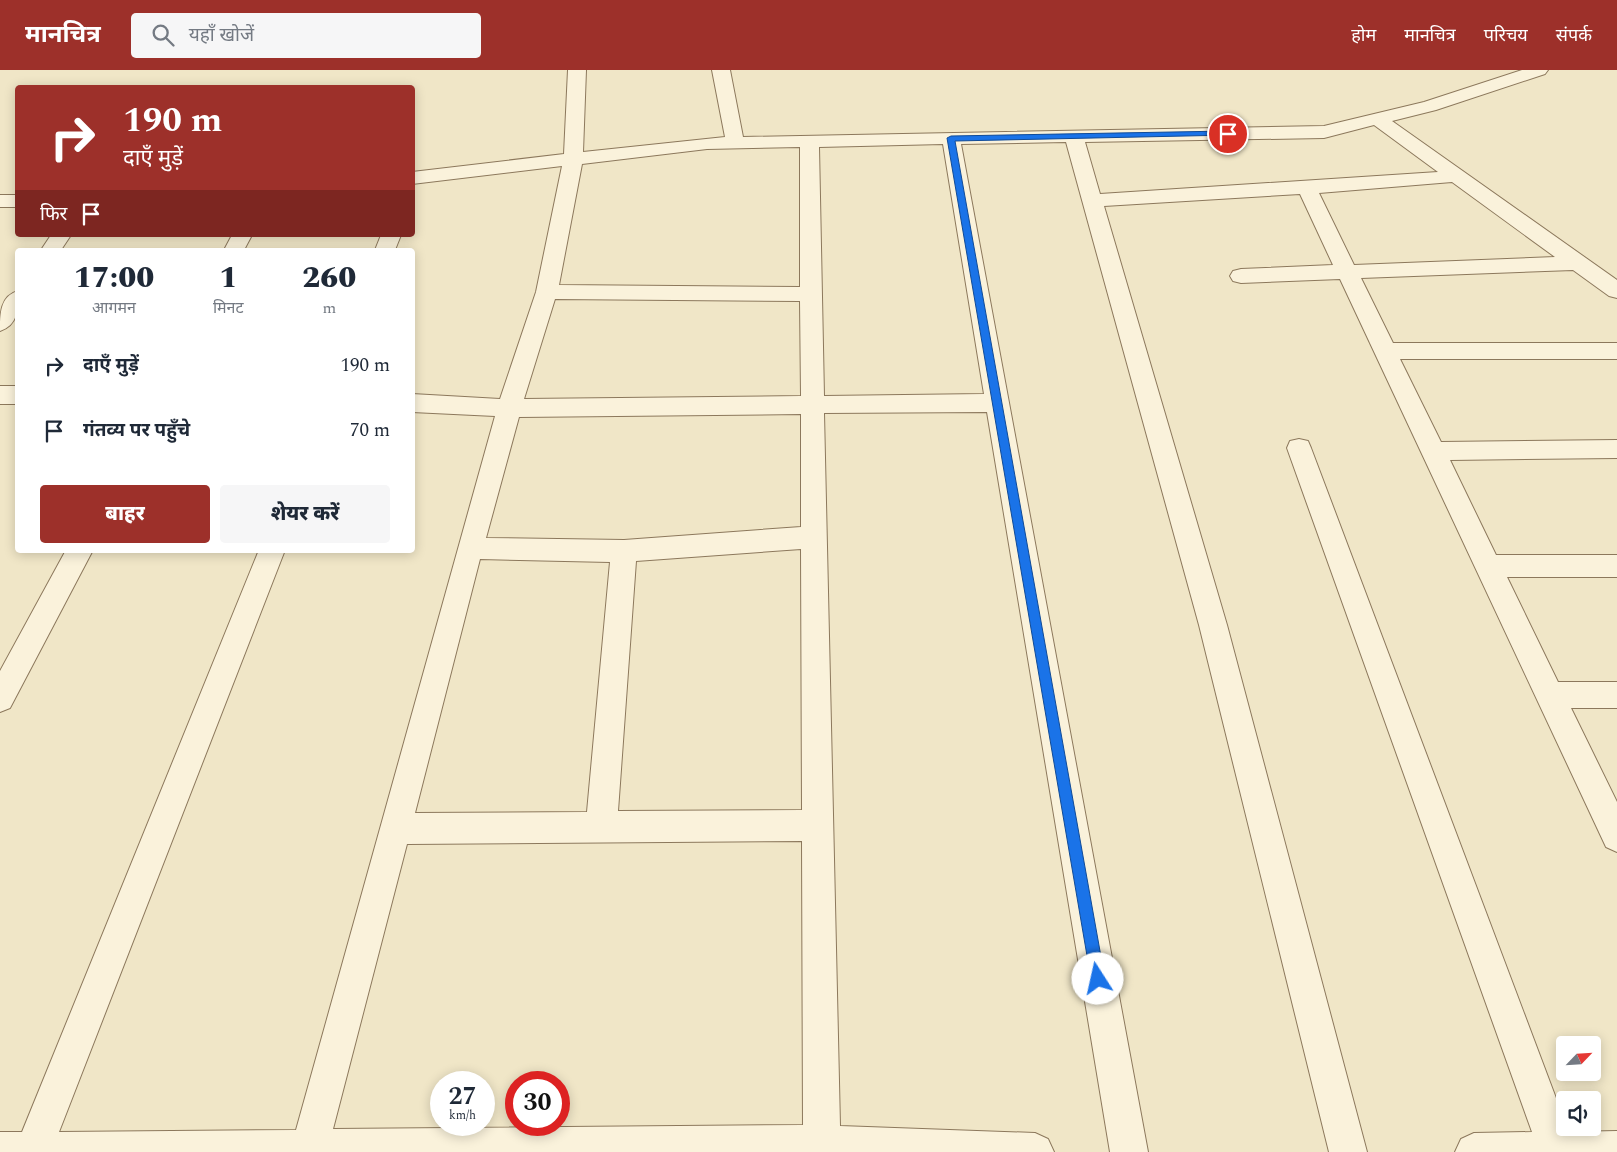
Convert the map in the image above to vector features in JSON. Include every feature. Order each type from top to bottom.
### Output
[{"type":"street","points":[[309,1149],[470,548],[509,408],[547,292],[573,159],[577,70]]},
{"type":"street","points":[[721,70],[735,142]]},
{"type":"street","points":[[415,178],[707,142],[1324,132],[1430,106],[1539,70]]},
{"type":"street","points":[[1377,119],[1617,292]]},
{"type":"street","points":[[1074,136],[1213,625],[1348,1152]]},
{"type":"street","points":[[951,138],[1128,1152]]},
{"type":"street","points":[[809,141],[822,1148]]},
{"type":"street","points":[[1092,201],[1307,188],[1456,176]]},
{"type":"street","points":[[1307,188],[1617,836]]},
{"type":"street","points":[[0,201],[15,201]]},
{"type":"street","points":[[52,248],[60,237]]},
{"type":"street","points":[[1241,276],[1577,263]]},
{"type":"street","points":[[547,292],[811,294]]},
{"type":"street","points":[[0,323],[15,302]]},
{"type":"street","points":[[1384,351],[1617,351]]},
{"type":"street","points":[[0,395],[15,395]]},
{"type":"street","points":[[415,403],[509,408],[997,403]]},
{"type":"street","points":[[1299,448],[1557,1151]]},
{"type":"street","points":[[1433,451],[1617,449]]},
{"type":"street","points":[[470,548],[624,551],[814,537]]},
{"type":"street","points":[[601,827],[624,551]]},
{"type":"street","points":[[0,700],[78,553]]},
{"type":"street","points":[[271,553],[16,1151],[822,1148],[1035,1152]]},
{"type":"street","points":[[1488,566],[1617,566]]},
{"type":"street","points":[[1549,695],[1617,695]]},
{"type":"street","points":[[394,829],[818,824]]},
{"type":"street","points":[[1474,1152],[1617,1150]]},
{"type":"route","points":[[1098,979],[951,138],[1228,134]]}]
